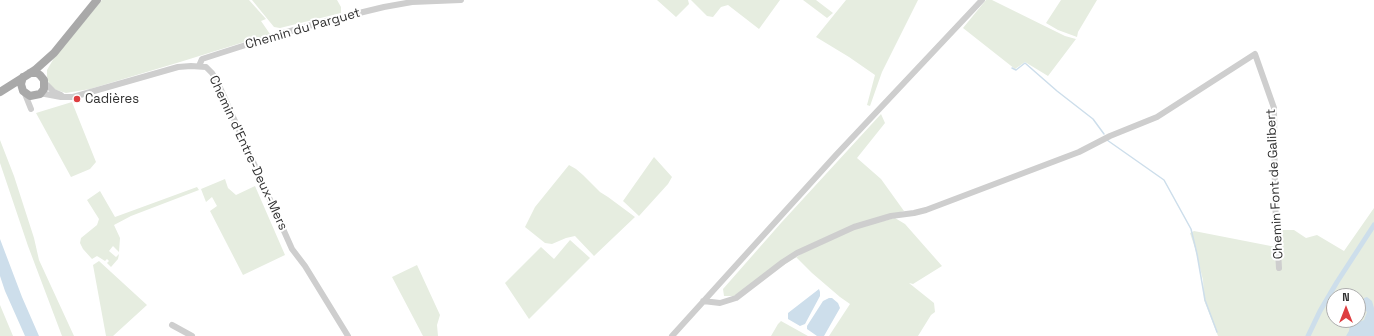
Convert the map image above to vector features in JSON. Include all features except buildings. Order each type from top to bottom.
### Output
[{"type":"main road","points":[[0,95],[9,92],[24,92],[30,96],[38,95],[44,89],[43,72],[54,53],[97,0]]},
{"type":"main road","points":[[0,92],[35,70],[54,53]]},
{"type":"main road","points":[[26,75],[37,73],[44,80]]},
{"type":"main road","points":[[24,92],[21,84],[26,75]]},
{"type":"street","name":"Chemin du Parguet","points":[[200,66],[202,59],[326,21],[405,3],[461,0]]},
{"type":"street","points":[[672,336],[836,155],[982,0]]},
{"type":"street","name":"Chemin Font de Galibert","points":[[703,301],[720,303],[736,298],[797,253],[854,227],[890,216],[914,214],[926,210],[1079,152],[1110,136],[1157,117],[1255,54],[1274,108],[1275,202],[1279,268]]},
{"type":"street","name":"Chemin d'Entre-Deux-Mers","points":[[38,95],[45,94],[61,97],[73,97],[178,67],[206,67],[217,80],[292,249],[305,266],[348,336]]},
{"type":"street","points":[[44,80],[54,92],[73,97]]},
{"type":"street","points":[[24,92],[31,108],[32,101],[38,95]]},
{"type":"street","points":[[172,325],[192,336]]},
{"type":"shaded area","points":[[102,0],[249,0],[266,19],[261,21],[270,34],[90,89],[66,93],[56,90],[49,84],[47,70],[54,58]]},
{"type":"shaded area","points":[[252,0],[337,0],[341,7],[341,13],[280,28],[274,27]]},
{"type":"shaded area","points":[[657,0],[688,0],[689,4],[676,17]]},
{"type":"shaded area","points":[[691,0],[780,0],[759,29],[728,5],[721,7],[713,17],[707,16]]},
{"type":"shaded area","points":[[803,0],[816,0],[833,13],[827,18]]},
{"type":"shaded area","points":[[846,0],[918,0],[882,72],[870,106],[867,105],[875,75],[816,37]]},
{"type":"shaded area","points":[[986,0],[992,0],[1065,36],[1076,39],[1048,76],[1025,62],[1015,69],[963,28]]},
{"type":"shaded area","points":[[1061,0],[1097,0],[1078,32],[1077,37],[1058,30],[1046,23]]},
{"type":"shaded area","points":[[72,102],[96,162],[90,169],[71,177],[36,113]]},
{"type":"shaded area","points":[[881,114],[885,123],[857,158],[881,179],[904,211],[852,226],[835,233],[734,296],[724,296],[723,289]]},
{"type":"shaded area","points":[[0,140],[14,176],[34,238],[39,260],[74,336],[62,336],[28,246],[0,163]]},
{"type":"shaded area","points":[[654,157],[672,177],[668,184],[639,216],[623,201]]},
{"type":"shaded area","points":[[569,165],[583,175],[600,192],[635,217],[594,256],[575,236],[552,244],[545,243],[525,227],[535,207]]},
{"type":"shaded area","points":[[225,179],[228,188],[236,195],[255,186],[285,255],[243,275],[210,211],[217,206],[212,197],[206,202],[201,189]]},
{"type":"shaded area","points":[[197,187],[199,190],[131,216],[114,225],[120,238],[119,252],[113,246],[109,251],[116,257],[119,254],[118,259],[111,267],[107,263],[109,261],[107,259],[105,261],[97,256],[92,259],[83,249],[80,243],[81,238],[97,225],[99,219],[87,200],[100,191],[115,217]]},
{"type":"shaded area","points":[[1374,208],[1374,336],[1218,336],[1204,300],[1203,280],[1190,233],[1194,231],[1281,248],[1279,230],[1294,230],[1306,238],[1317,235],[1344,251]]},
{"type":"shaded area","points":[[895,218],[905,224],[942,266],[913,284],[909,283],[934,303],[935,312],[931,315],[918,336],[829,336],[850,304],[812,273],[795,256],[853,229]]},
{"type":"shaded area","points":[[570,240],[590,258],[529,319],[505,283],[541,247],[554,259]]},
{"type":"shaded area","points":[[99,261],[147,305],[113,336],[106,336],[93,265]]},
{"type":"shaded area","points":[[417,265],[440,315],[437,325],[438,336],[423,336],[392,277]]},
{"type":"shaded area","points":[[0,305],[13,336],[0,336]]},
{"type":"shaded area","points":[[781,321],[808,336],[771,336]]},
{"type":"water","points":[[0,239],[22,297],[39,336],[25,336],[5,291],[0,276]]},
{"type":"water","points":[[819,289],[820,296],[805,324],[800,326],[788,319],[788,313]]},
{"type":"water","points":[[1366,297],[1372,301],[1374,308],[1374,336],[1346,336],[1349,328],[1366,328]]},
{"type":"water","points":[[832,298],[838,303],[840,308],[824,336],[817,336],[807,329],[807,326],[823,301]]},
{"type":"waterway","points":[[1012,68],[1016,70],[1025,63],[1057,91],[1093,119],[1104,134]]},
{"type":"waterway","points":[[1107,140],[1164,180],[1191,229],[1205,300],[1217,332]]},
{"type":"waterway","points":[[1308,336],[1320,311],[1337,282],[1374,225]]},
{"type":"place","name":"Cadières","points":[[77,99]]}]
